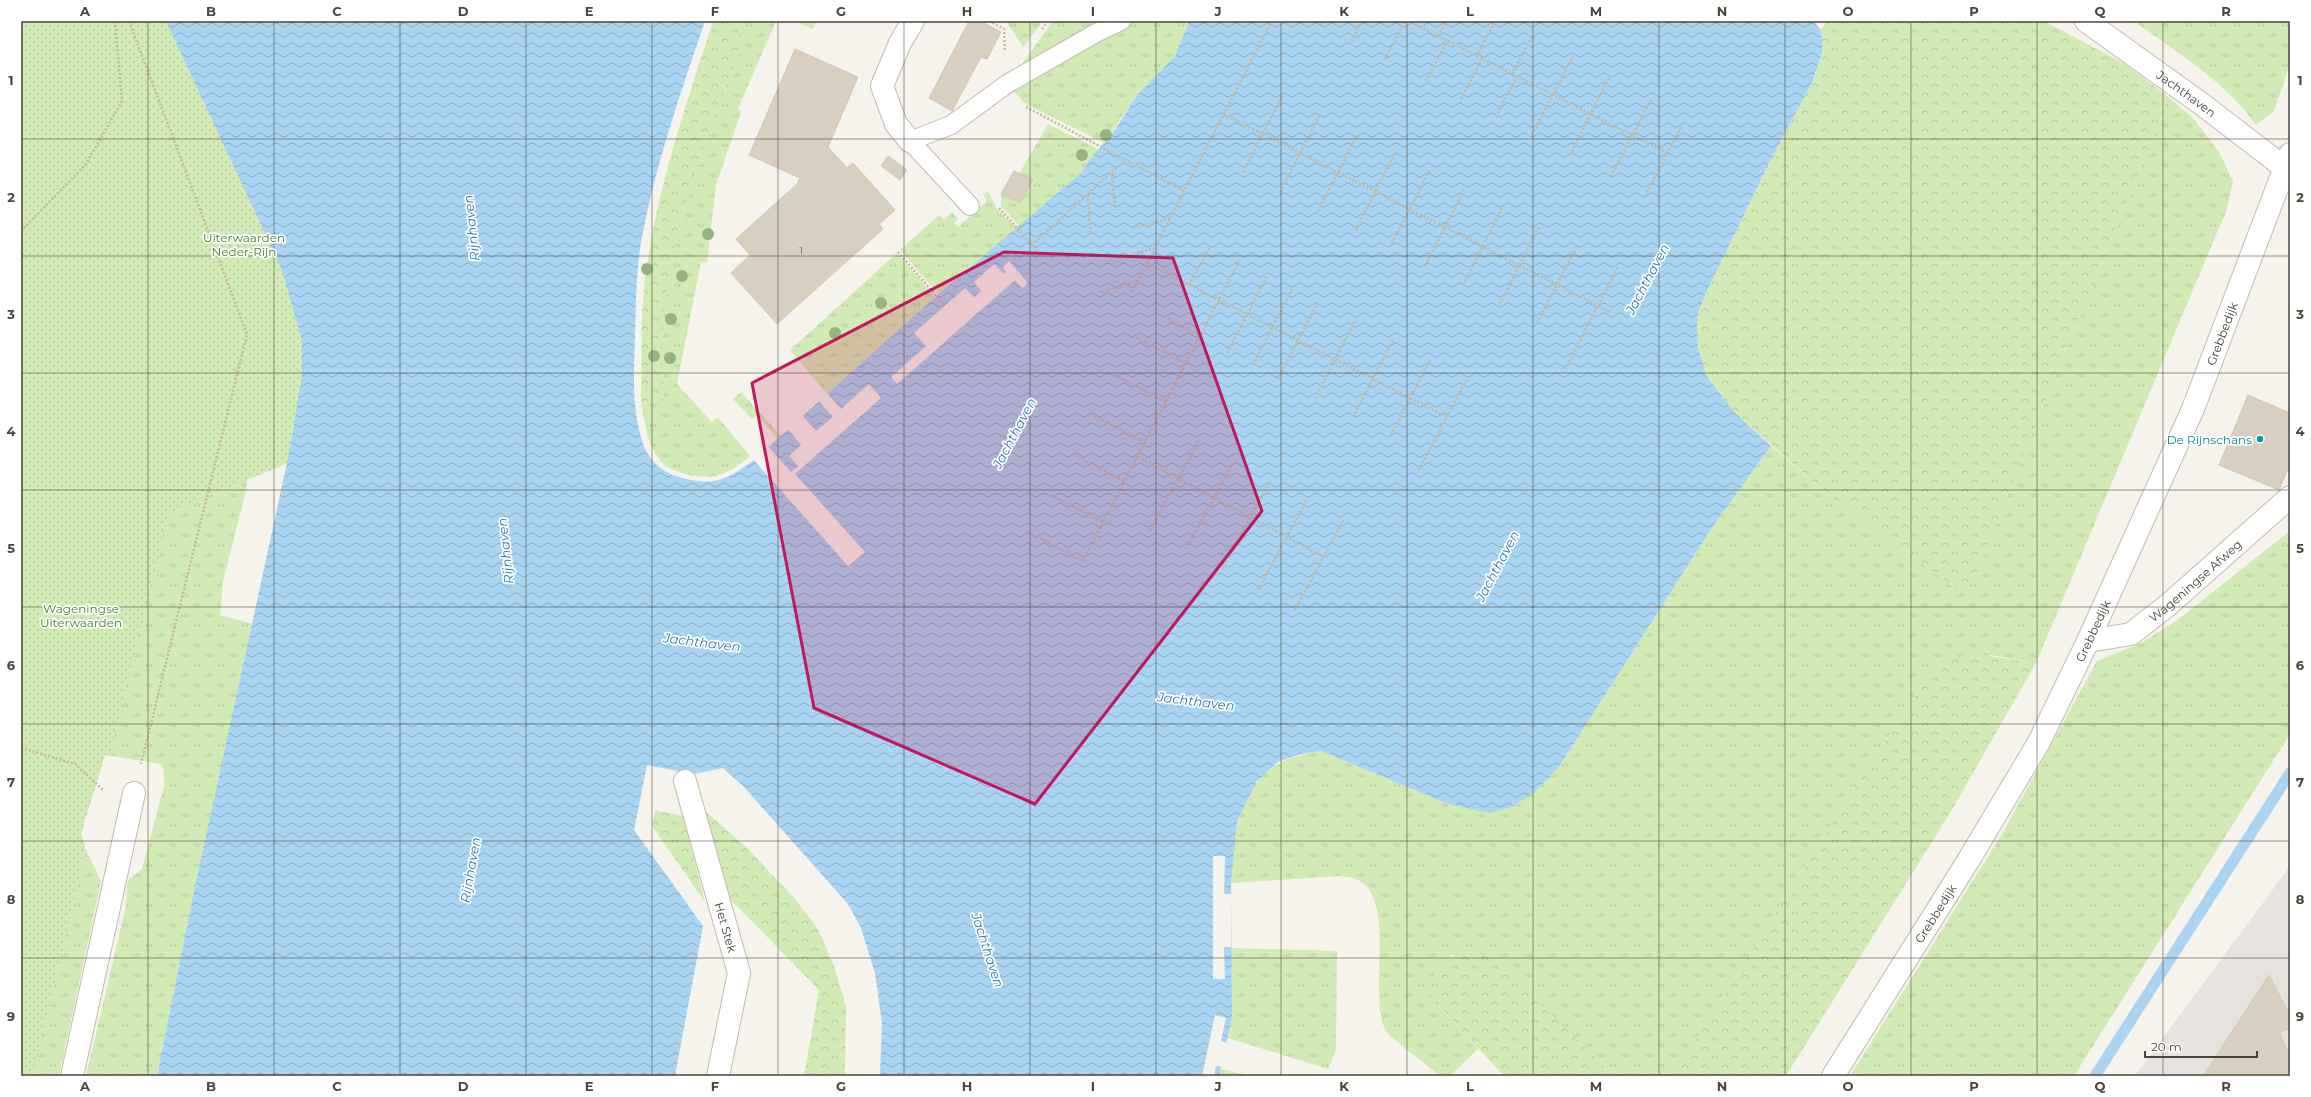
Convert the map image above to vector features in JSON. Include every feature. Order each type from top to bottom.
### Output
[{"type":"street","points":[[910,141],[896,124],[882,86],[900,43],[913,21]]},
{"type":"street","name":"Jachthaven","points":[[2086,21],[2203,105],[2288,161]]},
{"type":"street","name":"Grebbedijk","points":[[1833,1076],[1968,861],[2035,749],[2088,641],[2193,409],[2288,161]]},
{"type":"street","name":"Wageningse Afweg","points":[[2088,641],[2131,634],[2168,605],[2290,497]]},
{"type":"street","name":"Het Stek","points":[[685,781],[739,973],[718,1076]]},
{"type":"street","points":[[72,1076],[134,793]]},
{"type":"lane","points":[[970,206],[910,141],[950,125],[1007,84],[1096,32],[1121,21]]},
{"type":"path","points":[[21,231],[86,164],[122,101],[115,21]]},
{"type":"path","points":[[129,21],[247,334],[134,793]]},
{"type":"path","points":[[1132,292],[1272,21]]},
{"type":"path","points":[[1321,25],[1323,21]]},
{"type":"path","points":[[1352,42],[1362,21]]},
{"type":"path","points":[[1385,59],[1405,21]]},
{"type":"path","points":[[1409,21],[1667,153]]},
{"type":"path","points":[[1438,36],[1446,21]]},
{"type":"path","points":[[1477,56],[1495,21]]},
{"type":"path","points":[[1512,74],[1532,36]]},
{"type":"path","points":[[1426,81],[1447,41]]},
{"type":"path","points":[[1532,135],[1573,56]]},
{"type":"path","points":[[1461,99],[1482,59]]},
{"type":"path","points":[[1570,155],[1610,76]]},
{"type":"path","points":[[1496,117],[1517,77]]},
{"type":"path","points":[[1243,172],[1283,95]]},
{"type":"path","points":[[1611,176],[1652,98]]},
{"type":"path","points":[[1224,114],[1610,312]]},
{"type":"path","points":[[1280,192],[1320,114]]},
{"type":"path","points":[[1645,196],[1684,122]]},
{"type":"path","points":[[1068,129],[1184,191]]},
{"type":"path","points":[[1318,211],[1358,134]]},
{"type":"path","points":[[1356,230],[1395,153]]},
{"type":"path","points":[[1032,245],[1118,166]]},
{"type":"path","points":[[1390,247],[1430,170]]},
{"type":"path","points":[[1112,172],[1114,210]]},
{"type":"path","points":[[1425,266],[1465,188]]},
{"type":"path","points":[[1088,195],[1090,233]]},
{"type":"path","points":[[999,208],[1044,258]]},
{"type":"path","points":[[1463,285],[1502,208]]},
{"type":"path","points":[[1133,228],[1171,218]]},
{"type":"path","points":[[1500,304],[1539,227]]},
{"type":"path","points":[[1189,285],[1210,246]]},
{"type":"path","points":[[1537,323],[1576,246]]},
{"type":"path","points":[[1118,258],[1155,248]]},
{"type":"path","points":[[898,252],[945,306]]},
{"type":"path","points":[[1030,533],[1083,561],[1239,261]]},
{"type":"path","points":[[1147,264],[1446,417]]},
{"type":"path","points":[[1565,370],[1618,268]]},
{"type":"path","points":[[1227,353],[1267,276]]},
{"type":"path","points":[[1101,292],[1138,281]]},
{"type":"path","points":[[1253,365],[1292,289]]},
{"type":"path","points":[[1278,379],[1318,302]]},
{"type":"path","points":[[1168,319],[1200,336]]},
{"type":"path","points":[[1315,398],[1355,322]]},
{"type":"path","points":[[1133,336],[1186,363]]},
{"type":"path","points":[[1353,417],[1393,340]]},
{"type":"path","points":[[1391,435],[1430,360]]},
{"type":"path","points":[[1115,375],[1166,402]]},
{"type":"path","points":[[1419,470],[1466,379]]},
{"type":"path","points":[[1091,414],[1145,442]]},
{"type":"path","points":[[1150,531],[1199,440]]},
{"type":"path","points":[[1072,454],[1124,481]]},
{"type":"path","points":[[1137,457],[1324,557]]},
{"type":"path","points":[[1186,549],[1234,461]]},
{"type":"path","points":[[1222,569],[1270,481]]},
{"type":"path","points":[[1051,495],[1103,522]]},
{"type":"path","points":[[1258,590],[1307,500]]},
{"type":"path","points":[[1295,610],[1344,519]]},
{"type":"path","points":[[21,748],[75,764],[129,814]]},
{"type":"highlighted area","points":[[1004,252],[1173,258],[1262,511],[1035,804],[814,708],[752,383]]},
{"type":"shaded area","points":[[2290,866],[2290,1076],[2135,1076]]},
{"type":"green space","name":"Wageningse Uiterwaarden","points":[[21,21],[261,358],[246,491],[223,581],[220,615],[253,624],[157,1076],[86,1076],[125,910],[128,880],[142,869],[164,786],[164,771],[161,764],[105,755],[81,833],[84,846],[101,881],[59,1076],[21,1076]]},
{"type":"green space","name":"Uiterwaarden Neder-Rijn","points":[[21,21],[664,21],[384,434],[286,464],[169,512],[110,756],[105,755],[81,833],[85,845],[80,874],[32,1076],[21,1076]]},
{"type":"green space","points":[[713,21],[742,21],[739,34],[739,54],[709,130],[677,233],[664,309],[662,344],[664,401],[641,401],[644,289],[655,220],[672,153]]},
{"type":"green space","points":[[742,21],[776,21],[738,109],[741,112],[716,185],[707,263],[701,262],[677,384],[712,422],[718,417],[750,456],[725,473],[716,476],[701,477],[685,474],[670,468],[659,459],[651,446],[641,401],[664,401],[662,344],[664,309],[677,233],[709,130],[739,54],[739,34]]},
{"type":"green space","points":[[793,21],[816,21],[813,29]]},
{"type":"green space","points":[[1006,21],[1043,21],[1023,47]]},
{"type":"green space","points":[[1053,21],[1101,21],[1021,65],[1022,64]]},
{"type":"green space","points":[[1137,21],[1189,21],[1175,56],[1137,95],[1104,143],[1024,103],[1013,90],[1102,37]]},
{"type":"green space","points":[[1826,21],[2044,21],[2125,64],[2166,95],[2164,111],[2028,443],[1976,576],[1964,592],[1961,592],[1820,488],[1733,411],[1706,375],[1698,347],[1697,316],[1705,295],[1769,163],[1812,83],[1823,49],[1821,30]]},
{"type":"green space","points":[[2134,21],[2290,21],[2290,64],[2274,111],[2256,125],[2244,109],[2200,68]]},
{"type":"green space","points":[[2166,95],[2194,119],[2219,152],[2233,181],[2227,209],[2036,663],[1991,655],[1928,676],[1844,804],[1673,1076],[1614,1076],[1558,1023],[1453,954],[1440,968],[1431,983],[1433,1000],[1478,1049],[1450,1076],[1440,1076],[1386,1031],[1381,1015],[1379,996],[1379,926],[1376,906],[1369,890],[1356,879],[1341,876],[1231,883],[1236,825],[1244,804],[1259,780],[1268,771],[1291,758],[1321,751],[1448,804],[1535,792],[1559,767],[1713,526],[1771,446],[1820,488],[1961,592],[1964,591],[1976,576],[2028,443],[2164,111]]},
{"type":"green space","points":[[1048,124],[1100,150],[1088,162],[1081,173],[1020,227],[1001,206],[1001,194],[1020,203],[1033,181],[1019,174]]},
{"type":"green space","points":[[988,191],[997,209],[1017,229],[939,295],[900,250],[939,215],[944,220],[952,212],[958,219],[954,223],[958,227],[987,201],[983,195]]},
{"type":"green space","points":[[897,253],[935,297],[828,395],[790,350]]},
{"type":"green space","points":[[741,392],[781,436],[778,439],[757,415],[752,419],[733,399]]},
{"type":"green space","points":[[2290,531],[2290,734],[2074,1076],[1850,1076],[2001,836],[2097,661],[2143,642],[2176,621]]},
{"type":"green space","points":[[1969,653],[2036,663],[1953,808],[1786,1076],[1673,1076],[1844,804],[1928,676],[1939,665]]},
{"type":"green space","points":[[655,810],[683,816],[705,902],[652,826]]},
{"type":"green space","points":[[704,810],[746,847],[796,900],[818,929],[834,966],[846,1006],[845,1076],[804,1076],[819,990],[726,895]]},
{"type":"green space","points":[[1231,948],[1337,951],[1336,1050],[1328,1069],[1228,1038],[1232,1019]]},
{"type":"green space","points":[[1463,950],[1476,951],[1502,966],[1614,1076],[1504,1076],[1433,1000],[1431,986],[1432,979],[1435,974],[1448,960]]},
{"type":"green space","points":[[1221,1069],[1251,1076],[1219,1076]]},
{"type":"water","name":"Rijnhaven","points":[[166,21],[705,21],[663,149],[641,240],[637,281],[634,392],[640,433],[646,451],[653,461],[666,472],[676,476],[709,482],[726,478],[754,460],[935,297],[1081,173],[1088,162],[1116,128],[1137,95],[1175,56],[1189,21],[1813,21],[1821,30],[1823,49],[1812,83],[1769,163],[1705,295],[1697,316],[1698,347],[1706,375],[1733,411],[1771,446],[1713,526],[1559,767],[1535,792],[1511,807],[1490,813],[1448,804],[1321,751],[1300,754],[1278,762],[1257,781],[1237,821],[1231,883],[1232,1019],[1219,1076],[880,1076],[882,1023],[875,973],[861,928],[848,904],[745,788],[723,768],[694,774],[647,765],[634,830],[703,926],[675,1076],[157,1076],[196,882],[290,449],[302,375],[302,341],[282,270]]},
{"type":"pier","points":[[1009,261],[1028,283],[1022,288],[1015,280],[897,384],[891,377],[926,346],[914,333],[965,288],[974,297],[981,291],[974,282],[994,264],[1004,274],[1006,272],[1003,267]]},
{"type":"pier","points":[[869,384],[881,398],[795,474],[865,552],[848,566],[753,459],[767,445],[791,472],[798,466],[789,456],[801,445],[787,428],[802,415],[816,431],[833,417],[818,400],[827,393],[841,409]]},
{"type":"pier","points":[[1213,856],[1225,856],[1224,894],[1231,894],[1231,947],[1224,947],[1225,979],[1213,979]]},
{"type":"pier","points":[[1215,1015],[1226,1018],[1221,1041],[1227,1043],[1222,1067],[1216,1066],[1214,1076],[1202,1076]]},
{"type":"building","points":[[969,21],[980,21],[1001,32],[987,59],[981,57],[952,111],[929,98]]},
{"type":"building","points":[[795,49],[858,77],[828,147],[847,168],[853,163],[895,210],[879,224],[883,229],[777,324],[731,273],[750,255],[736,239],[797,184],[800,178],[749,155]]},
{"type":"building","points":[[888,156],[907,170],[900,180],[881,166]]},
{"type":"building","points":[[1014,171],[1033,180],[1020,203],[1001,194]]},
{"type":"building","name":"De Rijnschans","points":[[2248,395],[2290,413],[2290,464],[2279,490],[2219,465]]},
{"type":"building","points":[[2269,975],[2290,1016],[2290,1028],[2279,1033],[2290,1055],[2290,1076],[2203,1076]]},
{"type":"waterway","points":[[2095,1076],[2290,773]]},
{"type":"place","name":"De Rijnschans","points":[[2260,439]]}]
